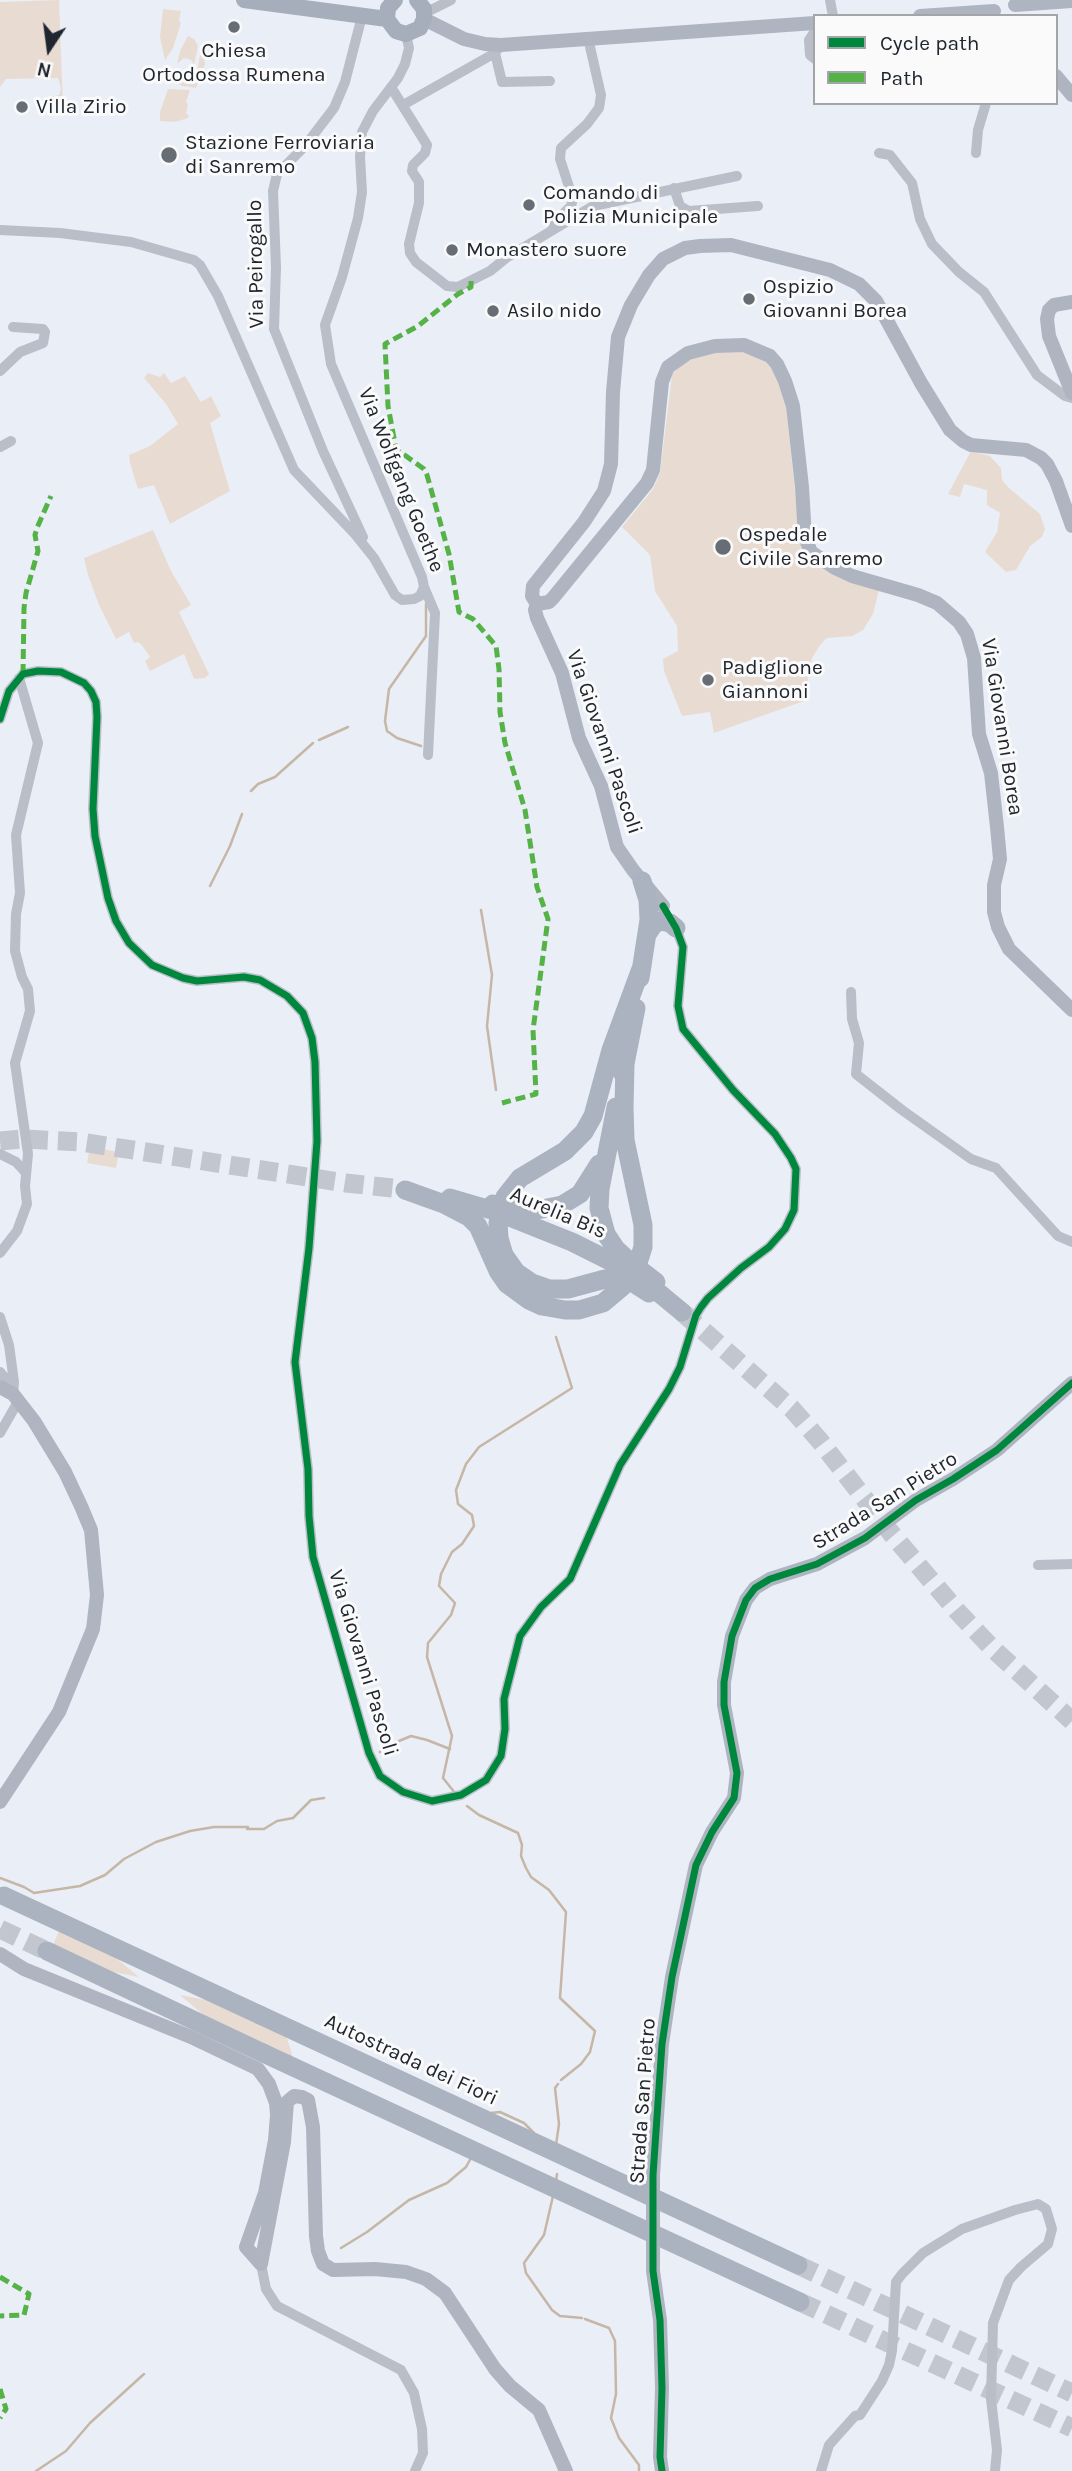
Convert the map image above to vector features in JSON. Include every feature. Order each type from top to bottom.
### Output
[{"type":"highway","points":[[642,881],[652,922],[600,1189],[599,1208],[606,1234],[625,1270],[605,1279],[568,1289],[549,1289],[532,1283],[516,1272],[504,1255],[498,1223],[505,1197],[520,1178],[565,1151],[584,1132],[593,1116],[611,1050],[642,966]]},
{"type":"highway","points":[[652,922],[670,923],[676,928]]},
{"type":"highway","name":"Aurelia Bis","points":[[625,1064],[625,1140],[643,1225],[643,1247],[635,1272],[622,1287],[603,1303],[565,1310],[542,1306],[529,1300],[507,1284],[483,1235],[469,1217],[444,1204],[403,1189],[500,1210],[572,1242],[625,1270],[653,1288],[678,1308]]},
{"type":"highway","points":[[500,1210],[532,1212],[552,1208],[580,1194],[601,1160],[614,1116]]},
{"type":"highway","name":"Autostrada dei Fiori","points":[[5,1896],[797,2265]]},
{"type":"highway","points":[[47,1951],[800,2301]]},
{"type":"main road","points":[[244,0],[335,6],[362,16],[387,19]]},
{"type":"main road","points":[[395,0],[388,8],[387,19],[396,31],[406,34],[416,31],[422,11]]},
{"type":"street","points":[[422,11],[451,0]]},
{"type":"street","points":[[1013,7],[1072,1]]},
{"type":"street","points":[[967,14],[996,9]]},
{"type":"street","points":[[422,11],[474,42],[498,49],[588,38],[813,23]]},
{"type":"street","name":"Via Peirogallo","points":[[362,16],[345,82],[334,107],[305,146],[276,174],[273,191],[276,267],[274,329],[337,483],[374,558]]},
{"type":"street","name":"Via Wolfgang Goethe","points":[[0,230],[60,233],[131,242],[194,260],[200,265],[218,296],[294,470],[304,484],[354,533],[374,558],[399,598],[414,599],[420,596],[424,587],[331,364],[325,325],[358,218],[362,192],[362,132],[405,64],[409,43],[406,34]]},
{"type":"street","points":[[813,34],[809,40],[810,55],[813,57]]},
{"type":"street","points":[[552,230],[557,220],[571,206],[573,199],[560,159],[561,148],[587,124],[599,108],[601,95],[588,38]]},
{"type":"street","points":[[498,49],[502,82],[550,81]]},
{"type":"street","points":[[403,105],[498,49]]},
{"type":"street","points":[[1058,78],[1072,95]]},
{"type":"street","points":[[391,87],[427,145],[425,153],[413,165],[412,171],[419,182],[419,203],[409,244],[410,253],[416,262],[447,286],[458,287],[489,271],[593,206],[737,176]]},
{"type":"street","points":[[976,153],[978,130],[985,105]]},
{"type":"street","points":[[879,153],[890,155],[912,183],[920,219],[932,244],[959,272],[984,292],[1037,375],[1065,396],[1072,395],[1049,336],[1047,319],[1049,310],[1054,305],[1072,302]]},
{"type":"street","points":[[674,188],[680,206],[689,211],[758,206]]},
{"type":"street","points":[[537,604],[531,596],[533,586],[584,523],[604,491],[611,464],[618,337],[631,304],[649,275],[663,259],[685,248],[732,245],[830,270],[859,284],[876,301],[920,382],[950,430],[963,442],[971,445],[1026,450],[1041,458],[1056,481],[1072,526]]},
{"type":"street","points":[[0,371],[20,352],[43,343],[43,329],[13,327]]},
{"type":"street","name":"Via Giovanni Borea","points":[[537,604],[549,602],[553,598],[648,483],[653,470],[662,382],[668,367],[688,353],[715,345],[744,345],[770,356],[777,363],[786,381],[793,406],[803,487],[805,537],[811,552],[852,576],[937,603],[960,622],[968,634],[974,658],[979,734],[991,773],[1000,859],[993,912],[1009,948],[1068,1007]]},
{"type":"street","points":[[0,447],[11,441]]},
{"type":"street","points":[[424,587],[435,612],[428,755]]},
{"type":"street","name":"Via Giovanni Pascoli","points":[[537,604],[537,618],[562,673],[579,738],[601,786],[617,847],[642,881]]},
{"type":"street","name":"Via Giovanni Pascoli","points":[[19,678],[38,671],[69,674],[91,691],[96,702],[93,809],[95,836],[108,898],[116,921],[130,943],[152,965],[183,978],[197,981],[244,977],[260,980],[287,996],[303,1013],[312,1038],[315,1062],[317,1141],[310,1234],[295,1362],[308,1469],[313,1557],[369,1752],[380,1776],[403,1793],[432,1801],[461,1795],[486,1780],[501,1756],[505,1729],[505,1699],[520,1636],[541,1607],[570,1579],[620,1465],[669,1389],[680,1367],[701,1307],[741,1268],[769,1247],[785,1230],[794,1210],[796,1169],[791,1158],[775,1134],[733,1090],[683,1029],[678,1006],[683,947],[676,928],[652,922]]},
{"type":"street","points":[[0,719],[9,691],[19,678]]},
{"type":"street","points":[[0,1253],[17,1231],[25,1213],[28,1154],[15,1063],[30,1010],[26,983],[15,956],[16,914],[20,893],[16,835],[38,743],[19,678]]},
{"type":"street","points":[[851,992],[852,1019],[859,1043],[856,1074],[971,1159],[996,1168],[1058,1236],[1072,1242]]},
{"type":"street","points":[[0,1154],[16,1162],[26,1173]]},
{"type":"street","points":[[0,1317],[9,1345],[14,1382],[0,1433]]},
{"type":"street","points":[[0,1373],[65,1472],[91,1530],[97,1595],[96,1618],[59,1712],[0,1802]]},
{"type":"street","name":"Strada San Pietro","points":[[662,2471],[660,2320],[653,2271],[653,2175],[662,2044],[672,1977],[696,1865],[712,1832],[734,1798],[737,1773],[724,1705],[724,1682],[732,1636],[746,1600],[755,1588],[770,1579],[817,1564],[865,1538],[916,1500],[997,1450],[1072,1383]]},
{"type":"street","points":[[1038,1565],[1072,1564]]},
{"type":"street","points":[[0,1954],[23,1969],[191,2036],[258,2069],[269,2084],[277,2115],[275,2140],[264,2193],[246,2247],[261,2264]]},
{"type":"street","points":[[415,2471],[423,2453],[422,2429],[414,2393],[401,2370],[277,2306],[266,2289],[261,2264],[284,2142],[287,2102],[294,2096],[308,2100],[312,2116],[316,2236],[323,2264],[334,2270],[375,2269],[406,2272],[426,2279],[445,2293],[495,2369],[510,2386],[539,2410],[566,2471]]},
{"type":"street","points":[[821,2471],[829,2445],[855,2416],[860,2415],[889,2365],[896,2282],[902,2274],[923,2253],[962,2229],[1038,2204],[1046,2209],[1052,2229],[1048,2244],[1009,2280],[993,2323],[991,2399],[997,2451],[995,2471]]},
{"type":"shaded area","points":[[59,0],[63,107],[53,107],[47,106],[48,97],[59,95],[61,88],[58,78],[6,79],[0,87],[0,2]]},
{"type":"shaded area","points":[[163,9],[181,11],[181,23],[173,48],[165,60],[160,37]]},
{"type":"shaded area","points":[[188,36],[194,39],[198,46],[194,65],[191,60],[184,58],[177,64],[180,51]]},
{"type":"shaded area","points":[[201,49],[205,64],[196,88],[177,83],[191,81],[197,73]]},
{"type":"shaded area","points":[[168,89],[190,90],[186,102],[188,118],[175,122],[160,121],[160,112]]},
{"type":"shaded area","name":"Ospedale Civile Sanremo","points":[[740,349],[774,366],[786,405],[800,539],[879,590],[873,614],[863,630],[852,636],[827,638],[820,645],[812,658],[804,701],[714,733],[710,712],[682,716],[664,671],[663,659],[678,651],[677,626],[655,591],[650,555],[622,527],[653,489],[660,473],[672,375],[678,367],[704,354]]},
{"type":"shaded area","points":[[148,373],[160,377],[164,373],[171,383],[185,376],[201,402],[211,396],[221,416],[210,423],[230,491],[170,524],[154,485],[138,489],[130,463],[129,455],[150,446],[178,424],[166,404],[144,378]]},
{"type":"shaded area","points":[[971,451],[990,456],[1001,468],[1002,480],[1040,514],[1045,529],[1042,537],[1030,546],[1016,570],[1006,572],[985,552],[997,532],[1000,513],[987,505],[987,490],[964,484],[960,497],[948,494]]},
{"type":"shaded area","points":[[153,530],[171,571],[191,605],[179,612],[209,674],[205,678],[194,679],[184,654],[150,671],[145,661],[150,657],[141,644],[134,643],[129,632],[116,639],[88,575],[84,558]]},
{"type":"shaded area","points":[[90,1147],[119,1152],[116,1168],[87,1163]]},
{"type":"shaded area","points":[[60,1929],[110,1953],[139,1977],[103,1970],[52,1947]]},
{"type":"shaded area","points":[[180,1995],[222,2003],[286,2035],[294,2061],[213,2023]]},
{"type":"waterway","points":[[421,746],[397,738],[387,731],[385,721],[389,689],[426,636],[426,604]]},
{"type":"waterway","points":[[319,740],[348,727]]},
{"type":"waterway","points":[[251,791],[258,784],[275,777],[313,743]]},
{"type":"waterway","points":[[210,886],[242,814]]},
{"type":"waterway","points":[[481,910],[492,975],[487,1026],[496,1090]]},
{"type":"waterway","points":[[455,1793],[443,1778],[452,1736],[427,1657],[428,1643],[451,1615],[455,1603],[439,1586],[441,1574],[452,1552],[462,1544],[474,1526],[472,1515],[458,1504],[456,1490],[466,1464],[479,1447],[572,1388],[556,1337]]},
{"type":"waterway","points":[[380,1752],[387,1746],[411,1736],[450,1749]]},
{"type":"waterway","points":[[0,1878],[34,1893],[80,1886],[105,1875],[124,1859],[156,1842],[190,1831],[214,1827],[264,1829],[277,1821],[293,1818],[311,1800],[324,1798]]},
{"type":"waterway","points":[[467,1806],[479,1815],[518,1833],[522,1845],[521,1856],[531,1877],[549,1890],[566,1912],[560,1998],[595,2031],[590,2052],[581,2064],[561,2080]]},
{"type":"waterway","points":[[556,2145],[559,2124],[555,2088],[558,2084]]},
{"type":"waterway","points":[[491,2113],[500,2112],[524,2123],[534,2133]]},
{"type":"waterway","points":[[341,2248],[409,2200],[447,2183],[466,2167],[471,2158]]},
{"type":"waterway","points":[[556,2181],[557,2174]]},
{"type":"waterway","points":[[553,2196],[544,2235],[524,2263],[526,2273],[552,2310],[560,2316],[582,2318]]},
{"type":"waterway","points":[[585,2319],[609,2328],[615,2341],[616,2394],[611,2418],[619,2438],[639,2465],[639,2471]]},
{"type":"waterway","points":[[36,2471],[66,2451],[90,2423],[144,2374]]},
{"type":"tunnel","points":[[0,1141],[22,1139],[81,1142],[401,1189]]},
{"type":"tunnel","points":[[682,1312],[792,1409],[957,1611],[992,1648],[1072,1721]]},
{"type":"tunnel","points":[[0,1929],[47,1951]]},
{"type":"tunnel","points":[[798,2265],[1072,2393]]},
{"type":"tunnel","points":[[800,2302],[1072,2428]]},
{"type":"marked path","points":[[471,281],[471,287],[418,326],[385,344],[388,406],[396,449],[424,469],[427,475],[449,554],[459,612],[473,619],[496,646],[500,712],[505,743],[525,810],[537,887],[548,919],[533,1030],[536,1094],[502,1103]]},
{"type":"marked path","points":[[23,674],[24,608],[38,551],[35,535],[51,496]]},
{"type":"marked path","points":[[0,2277],[29,2294],[24,2315],[0,2316]]},
{"type":"marked path","points":[[0,2389],[6,2409],[0,2418]]},
{"type":"cycle path","points":[[0,719],[9,691],[23,674],[38,671],[61,672],[84,683],[96,702],[93,809],[95,836],[108,898],[116,921],[129,943],[152,965],[183,978],[197,981],[244,977],[260,980],[287,996],[303,1013],[312,1038],[315,1062],[317,1141],[309,1248],[295,1362],[308,1469],[313,1557],[369,1753],[380,1776],[403,1792],[432,1801],[461,1795],[486,1780],[501,1756],[505,1729],[504,1699],[520,1636],[541,1607],[570,1579],[620,1465],[669,1389],[680,1367],[701,1307],[741,1268],[769,1247],[785,1229],[794,1210],[796,1169],[791,1158],[775,1134],[733,1090],[683,1029],[678,1006],[683,947],[663,906]]},
{"type":"cycle path","points":[[662,2471],[660,2320],[653,2271],[653,2175],[662,2044],[672,1977],[696,1865],[712,1832],[734,1798],[737,1773],[724,1705],[724,1682],[732,1636],[746,1600],[755,1588],[770,1579],[817,1564],[865,1538],[916,1500],[997,1450],[1072,1383]]},
{"type":"place","name":"Chiesa Ortodossa Rumena","points":[[234,27]]},
{"type":"place","name":"Villa Zirio","points":[[22,107]]},
{"type":"place","name":"Stazione Ferroviaria di Sanremo","points":[[169,155]]},
{"type":"place","name":"Comando di Polizia Municipale","points":[[529,205]]},
{"type":"place","name":"Monastero suore","points":[[452,250]]},
{"type":"place","name":"Ospizio Giovanni Borea","points":[[749,299]]},
{"type":"place","name":"Asilo nido","points":[[493,311]]},
{"type":"place","name":"Ospedale Civile Sanremo","points":[[723,547]]},
{"type":"place","name":"Padiglione Giannoni","points":[[708,680]]}]
